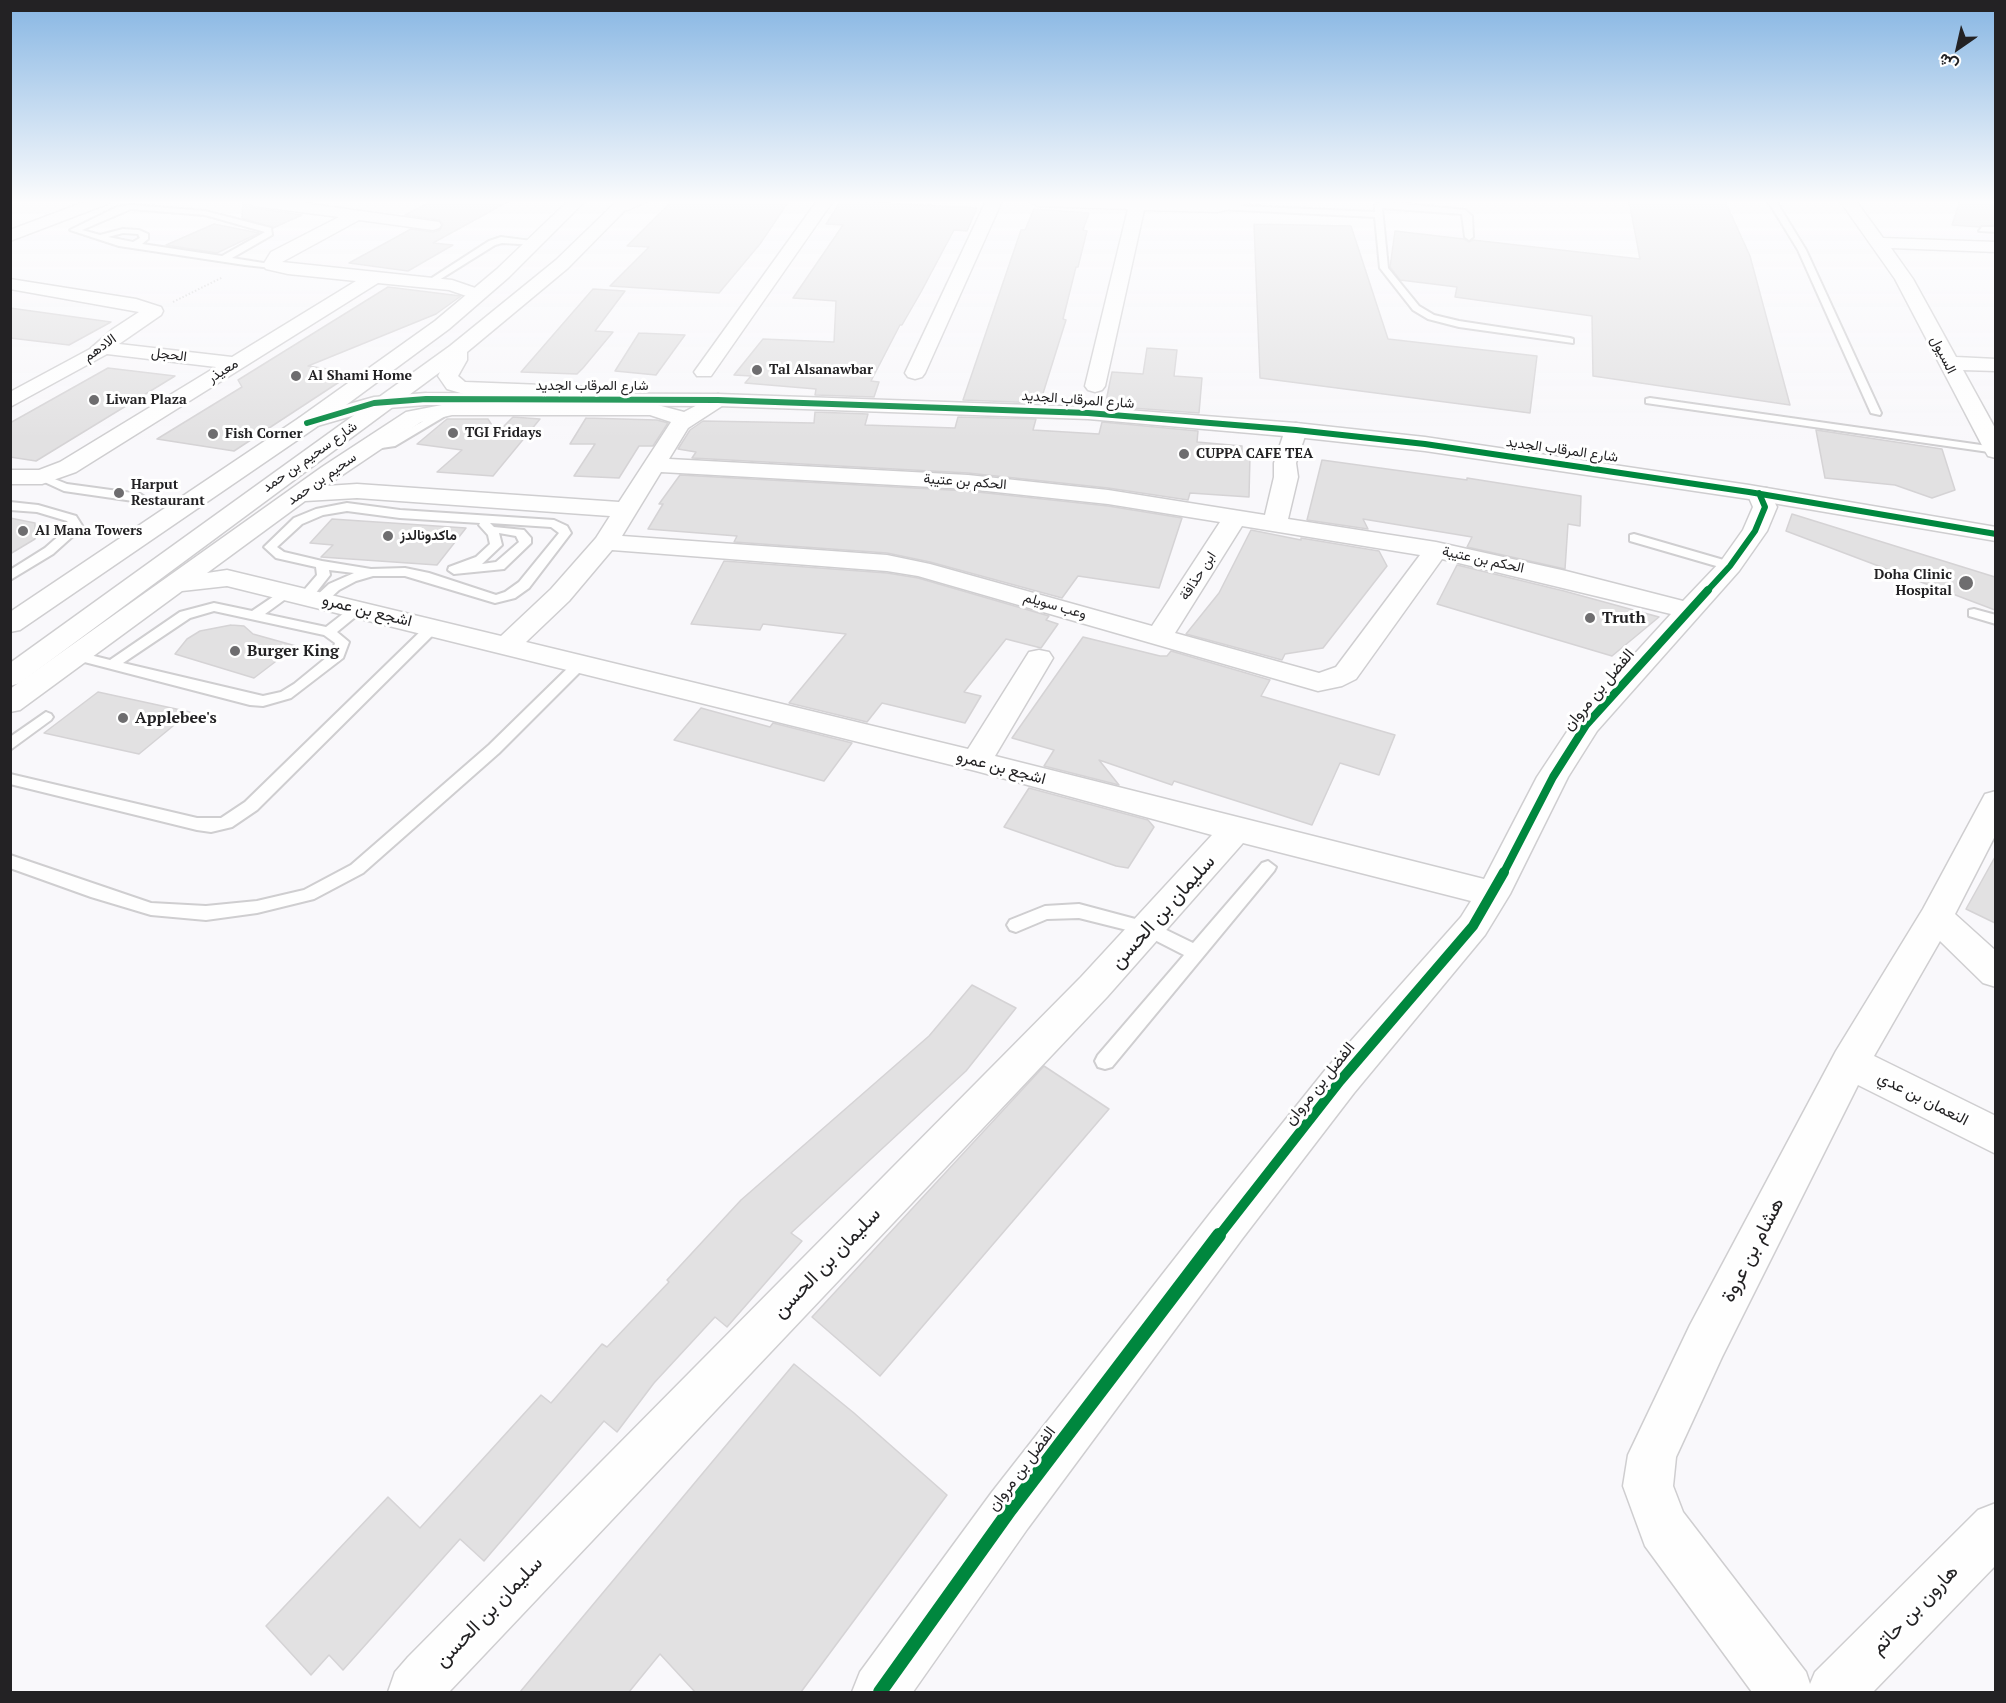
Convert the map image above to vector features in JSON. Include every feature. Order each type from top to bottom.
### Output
[{"type":"main road","name":"معيذر","points":[[21,479],[56,473],[83,459],[370,280]]},
{"type":"main road","points":[[393,280],[452,285],[471,280]]},
{"type":"main road","name":"شارع سحيم بن حمد","points":[[10,624],[307,423],[442,325],[495,280]]},
{"type":"main road","name":"شارع سحيم بن حمد","points":[[10,677],[457,350],[541,280]]},
{"type":"main road","points":[[704,372],[769,280]]},
{"type":"main road","points":[[915,373],[957,280]]},
{"type":"main road","points":[[1095,387],[1119,280]]},
{"type":"main road","name":"السيول","points":[[1904,280],[1995,451]]},
{"type":"main road","points":[[10,284],[136,305],[154,311]]},
{"type":"main road","points":[[452,285],[478,296]]},
{"type":"main road","name":"الادهم","points":[[10,401],[104,348],[154,311]]},
{"type":"main road","name":"الحجل","points":[[104,348],[235,363]]},
{"type":"main road","points":[[457,350],[457,360],[448,376],[454,385],[464,388],[596,393],[624,400]]},
{"type":"main road","points":[[1947,363],[1995,365]]},
{"type":"main road","name":"شارع المرقاب الجديد","points":[[307,423],[388,401],[426,399],[718,400],[1088,413],[1307,431],[1425,444],[1754,493],[1995,534]]},
{"type":"main road","points":[[507,646],[560,595],[606,542],[652,465],[684,420],[718,400]]},
{"type":"main road","name":"سحيم بن حمد","points":[[221,567],[254,528],[330,472],[414,417],[452,409],[650,409],[670,413],[684,420]]},
{"type":"main road","points":[[1275,523],[1286,477],[1298,470],[1307,431]]},
{"type":"main road","name":"الحكم بن عتيبة","points":[[652,465],[1041,488],[1236,516],[1436,550],[1566,579],[1689,611]]},
{"type":"main road","points":[[330,472],[345,486],[366,492]]},
{"type":"main road","points":[[302,494],[366,492],[626,510]]},
{"type":"main road","name":"الفضل بن مروان","points":[[880,1692],[1010,1510],[1227,1225],[1340,1081],[1473,926],[1493,894],[1569,750],[1606,702],[1730,566],[1760,523],[1765,507],[1754,493]]},
{"type":"main road","points":[[254,528],[259,494]]},
{"type":"main road","name":"شارع المرقاب الجديد","points":[[1845,508],[1871,516],[1995,541]]},
{"type":"main road","name":"ابن حذافة","points":[[1159,637],[1236,516]]},
{"type":"main road","points":[[10,647],[125,567],[147,543],[149,530]]},
{"type":"main road","name":"وعب سويلم","points":[[606,542],[910,567],[981,584],[1318,682],[1332,680],[1346,673],[1436,550]]},
{"type":"main road","name":"اشجع بن عمرو","points":[[74,655],[177,584],[221,567],[304,596],[976,760],[1236,830],[1493,894]]},
{"type":"main road","points":[[10,703],[74,655]]},
{"type":"main road","points":[[976,760],[1039,658]]},
{"type":"main road","name":"هشام بن عروة","points":[[1786,1692],[1663,1528],[1648,1486],[1652,1455],[1706,1341],[1850,1062],[1936,917],[1995,802]]},
{"type":"main road","name":"سليمان بن الحسن","points":[[415,1692],[427,1676],[1148,929],[1236,830]]},
{"type":"main road","points":[[1936,917],[1995,973]]},
{"type":"main road","name":"النعمان بن عدي","points":[[1850,1062],[1995,1136]]},
{"type":"main road","name":"هارون بن حاتم","points":[[1834,1692],[1995,1528]]},
{"type":"lane","points":[[428,283],[432,280]]},
{"type":"lane","points":[[1394,280],[1416,308],[1431,316],[1459,324],[1570,341]]},
{"type":"lane","points":[[1816,280],[1876,413]]},
{"type":"lane","points":[[1650,401],[1995,451]]},
{"type":"lane","points":[[21,479],[140,498]]},
{"type":"lane","points":[[366,492],[400,514]]},
{"type":"lane","points":[[10,506],[38,509],[72,519],[76,527],[49,552],[10,576]]},
{"type":"lane","points":[[347,507],[483,523],[554,524],[563,528],[565,533],[531,578],[510,595],[495,599],[429,577],[405,572],[373,572],[322,565],[280,555],[270,547],[298,521],[320,512],[347,507]]},
{"type":"lane","points":[[429,577],[473,564],[496,545],[497,539],[483,523]]},
{"type":"lane","points":[[454,570],[500,566],[525,543],[525,538],[520,533],[483,523]]},
{"type":"lane","points":[[1634,538],[1730,566]]},
{"type":"lane","points":[[304,596],[324,575],[322,565]]},
{"type":"lane","points":[[257,614],[333,587],[351,578],[373,572]]},
{"type":"lane","points":[[74,655],[263,701],[286,695],[299,687],[338,655],[342,642],[329,632],[257,614],[214,607],[195,611],[174,622],[112,664]]},
{"type":"lane","points":[[329,632],[358,609]]},
{"type":"lane","points":[[1974,613],[1995,620]]},
{"type":"lane","points":[[10,779],[197,824],[211,826],[226,823],[251,806],[432,628]]},
{"type":"lane","points":[[10,861],[97,893],[151,909],[206,913],[257,907],[308,895],[357,869],[494,749],[580,664]]},
{"type":"lane","points":[[10,745],[46,717]]},
{"type":"lane","points":[[1105,1061],[1268,867]]},
{"type":"lane","points":[[1016,925],[1045,913],[1079,911],[1148,929],[1197,953]]},
{"type":"path","points":[[154,311],[215,280]]},
{"type":"building","points":[[616,280],[729,280],[719,293],[610,286]]},
{"type":"building","points":[[805,280],[927,280],[900,325],[871,381],[879,382],[874,397],[815,395],[816,389],[745,383],[751,376],[734,375],[763,339],[834,342],[836,301],[793,298]]},
{"type":"building","points":[[1004,280],[1073,280],[1063,319],[1066,320],[1040,403],[963,400]]},
{"type":"building","points":[[1256,280],[1369,280],[1388,339],[1537,356],[1530,413],[1260,378]]},
{"type":"building","points":[[1404,280],[1757,280],[1790,405],[1593,376],[1592,316],[1455,297],[1457,287]]},
{"type":"building","points":[[388,287],[461,296],[436,314],[308,366],[353,373],[234,451],[157,439],[242,387],[238,380]]},
{"type":"building","points":[[593,289],[625,291],[595,331],[613,332],[583,368],[577,374],[521,372]]},
{"type":"building","points":[[10,308],[111,322],[69,345],[10,338]]},
{"type":"building","points":[[639,333],[685,335],[656,375],[615,371]]},
{"type":"building","points":[[1147,348],[1177,350],[1174,376],[1202,378],[1199,413],[1105,406],[1112,372],[1143,374]]},
{"type":"building","name":"Liwan Plaza","points":[[108,368],[175,376],[36,461],[10,457],[10,423]]},
{"type":"building","points":[[815,412],[868,414],[865,425],[955,428],[958,417],[1036,419],[1033,430],[1099,434],[1102,422],[1198,431],[1197,442],[1242,446],[1242,454],[1250,455],[1249,497],[1190,493],[1188,500],[1108,488],[968,473],[692,458],[696,452],[678,449],[690,430],[703,421],[814,423]]},
{"type":"building","points":[[513,417],[540,419],[493,476],[437,472],[462,450],[417,444],[447,419],[488,419],[497,433]]},
{"type":"building","points":[[586,418],[657,420],[668,423],[653,446],[639,446],[619,478],[574,476],[595,444],[570,444]]},
{"type":"building","points":[[1816,430],[1942,449],[1955,490],[1932,498],[1895,485],[1825,478]]},
{"type":"building","points":[[1322,460],[1467,480],[1467,478],[1581,496],[1580,526],[1568,524],[1565,569],[1467,547],[1472,537],[1363,519],[1368,529],[1307,520]]},
{"type":"building","points":[[680,475],[968,491],[1108,506],[1182,518],[1159,588],[1078,576],[1062,598],[930,562],[887,553],[734,542],[737,536],[648,529],[663,504],[659,504]]},
{"type":"building","points":[[1792,514],[1995,577],[1995,610],[1786,531]]},
{"type":"building","name":"Al Mana Towers","points":[[10,518],[35,523],[35,539],[10,554]]},
{"type":"building","name":"ماكدونالدز","points":[[332,519],[466,528],[437,565],[321,557],[333,545],[310,543]]},
{"type":"building","points":[[1251,530],[1379,551],[1387,566],[1323,648],[1285,654],[1282,660],[1186,634],[1219,593]]},
{"type":"building","points":[[724,561],[887,573],[918,578],[1049,616],[1046,620],[1058,624],[1041,648],[1006,639],[964,692],[981,696],[965,723],[882,703],[867,722],[789,703],[846,634],[763,624],[760,630],[691,624]]},
{"type":"building","points":[[1457,565],[1659,617],[1612,656],[1437,604]]},
{"type":"building","name":"Burger King","points":[[231,625],[244,626],[253,634],[296,646],[254,678],[175,654],[187,639],[200,631]]},
{"type":"building","points":[[1083,637],[1160,656],[1167,656],[1171,651],[1270,680],[1261,696],[1395,735],[1379,775],[1340,763],[1312,825],[1174,781],[1172,785],[1099,760],[1119,785],[1044,766],[1054,750],[1012,738]]},
{"type":"building","name":"Applebee's","points":[[98,692],[190,712],[139,754],[44,733]]},
{"type":"building","points":[[701,708],[770,727],[773,723],[852,743],[824,781],[674,740]]},
{"type":"building","points":[[1029,788],[1148,820],[1154,827],[1128,868],[1116,866],[1004,827]]},
{"type":"building","points":[[1995,857],[1995,923],[1966,909]]},
{"type":"building","points":[[972,985],[1016,1008],[966,1071],[791,1233],[802,1241],[727,1327],[715,1317],[654,1383],[617,1432],[604,1421],[484,1561],[460,1539],[343,1670],[329,1655],[311,1675],[266,1626],[388,1497],[420,1528],[541,1395],[551,1403],[602,1344],[607,1347],[669,1282],[667,1280],[741,1200],[929,1036]]},
{"type":"building","points":[[1044,1066],[1109,1109],[880,1376],[812,1317]]},
{"type":"building","points":[[794,1364],[854,1413],[947,1495],[801,1692],[695,1692],[660,1654],[629,1692],[520,1692]]},
{"type":"cycle path","points":[[307,423],[374,403],[426,399],[718,400],[1088,413],[1296,430],[1425,444],[1749,492],[1996,534]]},
{"type":"cycle path","points":[[880,1692],[1010,1510],[1227,1225],[1340,1081],[1473,926],[1493,894],[1553,777],[1586,725],[1730,566],[1755,531],[1765,507],[1759,493]]},
{"type":"place","name":"Tal Alsanawbar","points":[[757,370]]},
{"type":"place","name":"Al Shami Home","points":[[296,376]]},
{"type":"place","name":"Liwan Plaza","points":[[94,400]]},
{"type":"place","name":"TGI Fridays","points":[[453,433]]},
{"type":"place","name":"Fish Corner","points":[[213,434]]},
{"type":"place","name":"CUPPA CAFE TEA","points":[[1184,454]]},
{"type":"place","name":"Harput Restaurant","points":[[119,493]]},
{"type":"place","name":"Al Mana Towers","points":[[23,531]]},
{"type":"place","name":"ماكدونالدز","points":[[388,536]]},
{"type":"place","name":"Doha Clinic Hospital","points":[[1966,583]]},
{"type":"place","name":"Truth","points":[[1590,618]]},
{"type":"place","name":"Burger King","points":[[235,651]]},
{"type":"place","name":"Applebee's","points":[[123,718]]}]
